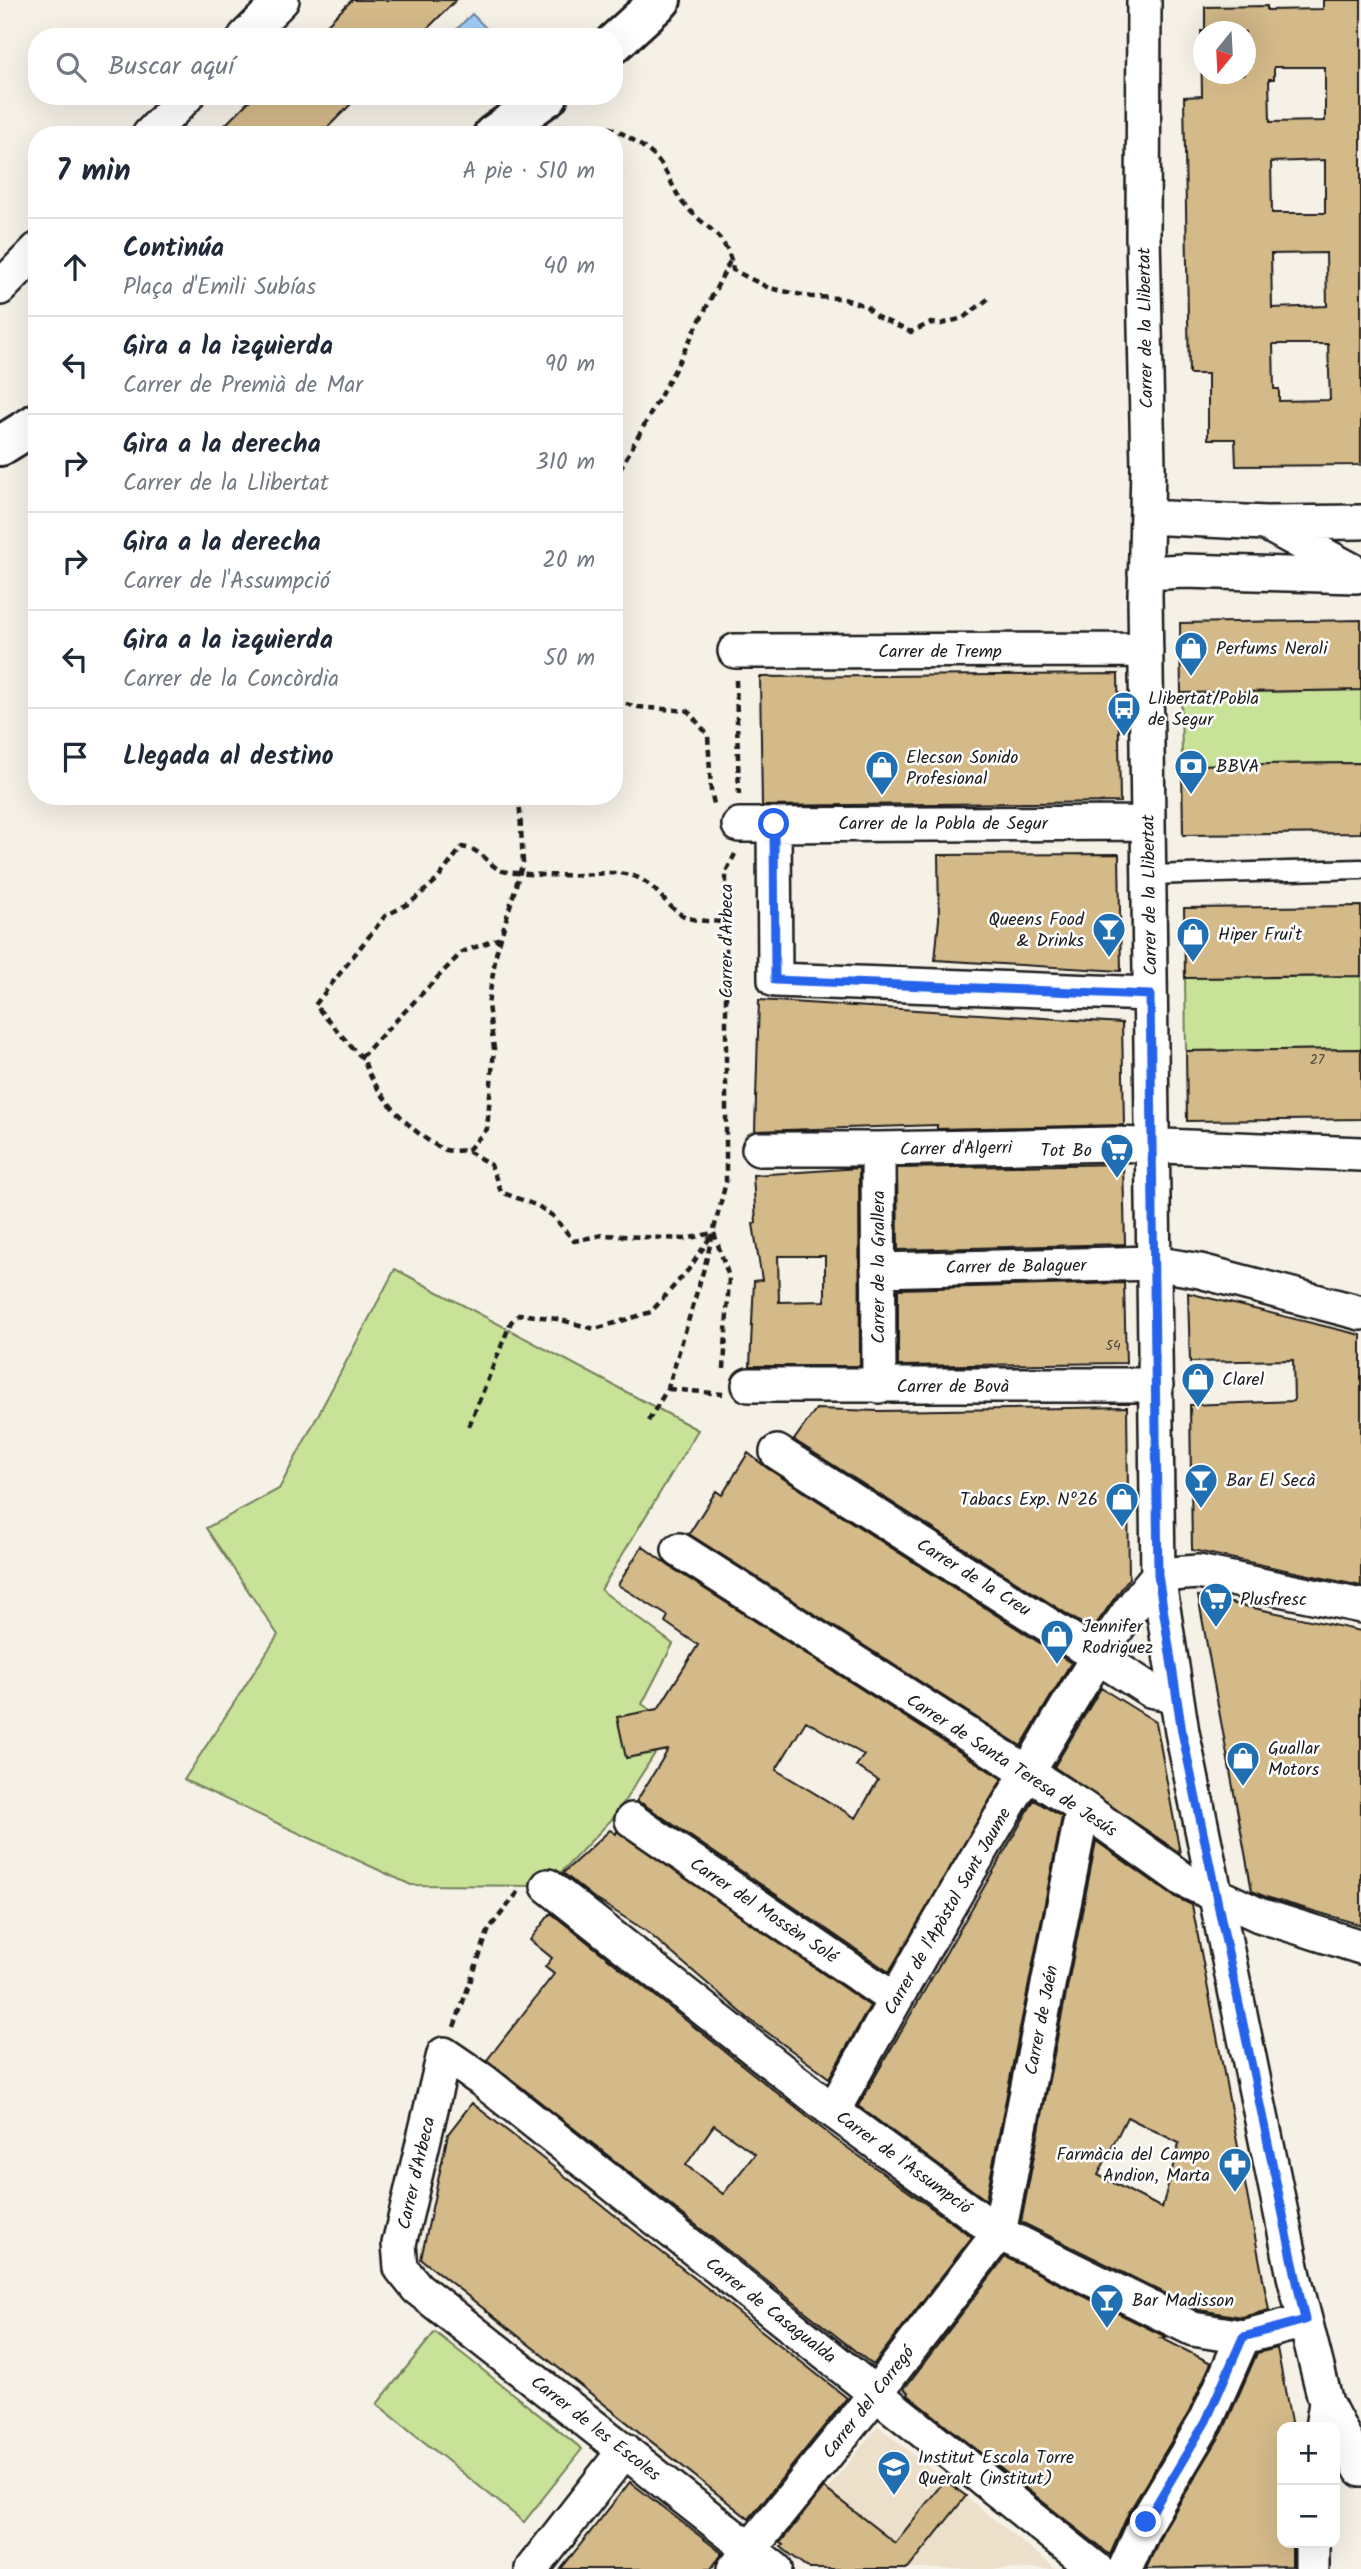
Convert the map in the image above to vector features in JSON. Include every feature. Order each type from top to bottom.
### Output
[{"type":"main road","points":[[623,35],[661,0]]},
{"type":"main road","points":[[506,126],[537,105]]},
{"type":"main road","points":[[0,446],[28,429]]},
{"type":"street","points":[[254,28],[282,0]]},
{"type":"street","name":"Carrer de la Llibertat","points":[[1144,0],[1143,216],[1148,467],[1145,573],[1158,1575],[1175,1695],[1324,2415],[1361,2470]]},
{"type":"street","points":[[158,126],[178,105]]},
{"type":"street","points":[[0,288],[28,259]]},
{"type":"street","points":[[1146,517],[1265,523],[1361,522]]},
{"type":"street","points":[[1265,523],[1361,576]]},
{"type":"street","points":[[1145,573],[1184,571],[1361,576]]},
{"type":"street","name":"Carrer de Tremp","points":[[735,651],[1146,650]]},
{"type":"street","name":"Carrer de la Pobla de Segur","points":[[739,825],[1148,823]]},
{"type":"street","points":[[774,824],[775,980],[1150,995]]},
{"type":"street","name":"Carrer d'Algerri","points":[[759,1149],[1115,1144],[1361,1154]]},
{"type":"street","name":"Carrer de la Grallera","points":[[878,1149],[879,1386]]},
{"type":"street","name":"Carrer de Balaguer","points":[[878,1270],[1154,1264],[1200,1271],[1361,1313]]},
{"type":"street","name":"Carrer de Bovà","points":[[749,1385],[1156,1385]]},
{"type":"street","name":"Carrer de la Creu","points":[[777,1452],[1150,1690],[1175,1695]]},
{"type":"street","name":"Carrer de Santa Teresa de Jesús","points":[[679,1550],[1083,1808],[1184,1880],[1259,1915],[1361,1947]]},
{"type":"street","points":[[1158,1575],[1198,1572],[1361,1606]]},
{"type":"street","name":"Carrer de l'Apòstol Sant Jaume","points":[[833,2110],[1027,1773],[1098,1656],[1158,1575]]},
{"type":"street","name":"Carrer de Jaén","points":[[999,2233],[1083,1808]]},
{"type":"street","name":"Carrer del Mossèn Solé","points":[[632,1820],[895,2000]]},
{"type":"street","name":"Carrer de l'Assumpció","points":[[548,1886],[833,2110],[999,2233],[1193,2329],[1243,2337],[1305,2320]]},
{"type":"street","name":"Carrer d'Arbeca","points":[[417,2288],[401,2268],[399,2244],[444,2054]]},
{"type":"street","name":"Carrer de Casagualda","points":[[444,2054],[482,2080],[1096,2569]]},
{"type":"street","name":"Carrer del Corregó","points":[[753,2562],[876,2393],[999,2233]]},
{"type":"street","name":"Carrer de les Escoles","points":[[417,2288],[625,2450],[753,2562]]},
{"type":"street","points":[[1125,2569],[1146,2522],[1206,2421],[1243,2337]]},
{"type":"street","points":[[532,2569],[625,2450]]},
{"type":"street","points":[[1312,2548],[1312,2569]]},
{"type":"lane","points":[[1149,875],[1361,869]]},
{"type":"path","points":[[539,105],[567,126]]},
{"type":"path","points":[[623,134],[660,162],[683,203],[730,253],[733,270],[769,288],[812,297],[841,298],[866,306],[877,317],[911,332],[930,323],[941,324],[963,318],[988,299]]},
{"type":"path","points":[[623,464],[673,373],[731,258]]},
{"type":"path","name":"Carrer d'Arbeca","points":[[648,1420],[668,1388],[726,1182],[726,872],[740,842],[735,651]]},
{"type":"path","points":[[623,703],[688,711],[708,735],[711,791],[717,813],[731,825],[739,825]]},
{"type":"path","points":[[468,1150],[487,1129],[494,1049],[488,1005],[500,938],[523,862],[520,805]]},
{"type":"path","points":[[713,1233],[685,1239],[602,1235],[574,1241],[553,1216],[538,1206],[501,1192],[491,1165],[468,1150],[448,1150],[425,1139],[387,1100],[367,1072],[361,1057],[315,1006],[385,916],[410,903],[437,880],[462,847],[478,852],[489,864],[505,873],[628,874],[642,879],[656,889],[670,906],[687,918],[726,922]]},
{"type":"path","points":[[361,1057],[462,952],[500,938]]},
{"type":"path","points":[[668,1388],[724,1394],[729,1278],[713,1233]]},
{"type":"path","points":[[469,1426],[511,1322],[520,1314],[558,1319],[595,1329],[651,1312],[689,1269],[713,1233]]},
{"type":"path","points":[[444,2054],[488,1929],[523,1885],[548,1886]]},
{"type":"shaded area","name":"Institut Escola Torre Queralt (institut)","points":[[878,2426],[1056,2569],[809,2569],[781,2547]]},
{"type":"green space","points":[[1361,690],[1361,763],[1182,765],[1181,693]]},
{"type":"green space","points":[[1361,976],[1361,1049],[1186,1051],[1185,978]]},
{"type":"green space","points":[[395,1269],[698,1430],[601,1590],[673,1644],[642,1704],[673,1725],[615,1816],[548,1886],[411,1885],[184,1780],[278,1635],[206,1528],[279,1489]]},
{"type":"green space","points":[[435,2332],[582,2449],[524,2522],[377,2404]]},
{"type":"water","points":[[472,14],[486,28],[458,28]]},
{"type":"building","points":[[352,0],[456,0],[428,28],[323,28]]},
{"type":"building","points":[[1323,0],[1361,0],[1361,465],[1236,466],[1235,439],[1208,439],[1208,374],[1189,374],[1184,97],[1202,96],[1202,84],[1256,84],[1256,21],[1205,21],[1205,7],[1267,6],[1267,10],[1323,9]],"holes":[[[1274,67],[1325,67],[1325,121],[1270,122],[1269,79],[1274,79]],[[1325,160],[1325,213],[1272,213],[1271,162]],[[1326,253],[1327,306],[1272,308],[1271,254]],[[1273,344],[1328,344],[1330,400],[1279,401],[1279,389],[1274,389]]]},
{"type":"building","points":[[245,105],[350,105],[329,126],[224,126]]},
{"type":"building","points":[[1361,620],[1361,690],[1181,693],[1180,623]]},
{"type":"building","points":[[1118,674],[1120,802],[762,806],[760,677]]},
{"type":"building","points":[[1361,763],[1361,833],[1183,835],[1182,765]]},
{"type":"building","points":[[1119,854],[1121,971],[935,960],[939,919],[938,855]]},
{"type":"building","points":[[1361,906],[1361,976],[1185,978],[1184,908]]},
{"type":"building","points":[[759,1000],[1122,1023],[1124,1125],[937,1129],[937,1125],[755,1131]]},
{"type":"building","points":[[1361,1049],[1361,1119],[1187,1121],[1186,1051]]},
{"type":"building","points":[[1123,1164],[1125,1244],[898,1250],[897,1168]]},
{"type":"building","points":[[859,1168],[860,1366],[750,1366],[754,1281],[762,1280],[753,1224],[756,1223],[753,1175]],"holes":[[[778,1256],[825,1256],[825,1301],[779,1302]]]},
{"type":"building","points":[[1124,1283],[1126,1363],[898,1366],[898,1289]]},
{"type":"building","points":[[1188,1293],[1361,1335],[1361,1586],[1192,1550],[1190,1405],[1294,1401],[1293,1360],[1190,1362]]},
{"type":"building","points":[[1127,1407],[1129,1578],[1092,1630],[794,1440],[816,1409],[879,1411]]},
{"type":"building","points":[[748,1453],[767,1468],[1071,1663],[1021,1746],[689,1534],[716,1491],[722,1495]]},
{"type":"building","points":[[642,1546],[669,1566],[1002,1779],[889,1972],[643,1804],[636,1802],[668,1750],[626,1758],[617,1717],[658,1709],[698,1645],[665,1622],[668,1616],[618,1585]],"holes":[[[806,1721],[864,1755],[856,1766],[878,1780],[856,1818],[776,1770]]]},
{"type":"building","points":[[1198,1596],[1361,1631],[1361,1925],[1252,1891]]},
{"type":"building","points":[[1101,1688],[1156,1722],[1180,1853],[1054,1767]]},
{"type":"building","points":[[1034,1800],[1062,1817],[986,2200],[858,2106]]},
{"type":"building","points":[[610,1830],[616,1834],[617,1831],[870,2006],[829,2078],[749,2019],[646,1931],[594,1898],[563,1873]]},
{"type":"building","points":[[1096,1841],[1173,1896],[1192,1905],[1269,2310],[1242,2317],[1199,2310],[1021,2222]],"holes":[[[1127,2117],[1179,2143],[1162,2208],[1098,2175]]]},
{"type":"building","points":[[551,1913],[834,2138],[972,2237],[873,2365],[487,2060],[554,1974],[545,1967],[552,1958],[530,1940]],"holes":[[[714,2125],[755,2154],[723,2194],[686,2165]]]},
{"type":"building","points":[[472,2103],[847,2398],[749,2519],[421,2259],[448,2134]]},
{"type":"building","points":[[1005,2257],[1166,2337],[1161,2338],[1211,2363],[1189,2412],[1129,2512],[1110,2555],[908,2395],[904,2389]]},
{"type":"building","points":[[1277,2348],[1291,2422],[1277,2422],[1277,2548],[1292,2548],[1292,2566],[1146,2569],[1163,2531],[1223,2431],[1257,2353]]},
{"type":"building","points":[[945,2480],[966,2496],[908,2569],[809,2569],[781,2547],[783,2545],[780,2543],[824,2488],[895,2543]]},
{"type":"building","points":[[630,2482],[722,2553],[711,2569],[561,2569]]},
{"type":"place","name":"Perfums Neroli","points":[[1191,678]]},
{"type":"place","name":"Llibertat/Pobla de Segur","points":[[1124,738]]},
{"type":"place","name":"BBVA","points":[[1191,796]]},
{"type":"place","name":"Elecson Sonido Profesional","points":[[882,797]]},
{"type":"place","name":"Queens Food & Drinks","points":[[1109,959]]},
{"type":"place","name":"Hiper Frui't","points":[[1193,964]]},
{"type":"place","name":"Tot Bo","points":[[1117,1180]]},
{"type":"place","name":"Clarel","points":[[1198,1409]]},
{"type":"place","name":"Bar El Secà","points":[[1201,1510]]},
{"type":"place","name":"Tabacs Exp. Nº26","points":[[1122,1529]]},
{"type":"place","name":"Plusfresc","points":[[1216,1629]]},
{"type":"place","name":"Jennifer Rodriguez","points":[[1057,1666]]},
{"type":"place","name":"Guallar Motors","points":[[1243,1788]]},
{"type":"place","name":"Farmàcia del Campo Andion, Marta","points":[[1235,2194]]},
{"type":"place","name":"Bar Madisson","points":[[1107,2330]]},
{"type":"place","name":"Institut Escola Torre Queralt (institut)","points":[[894,2497]]},
{"type":"route","points":[[774,824],[775,980],[1150,995],[1158,1575],[1182,1732],[1305,2320],[1243,2337],[1206,2421],[1146,2522]]}]
